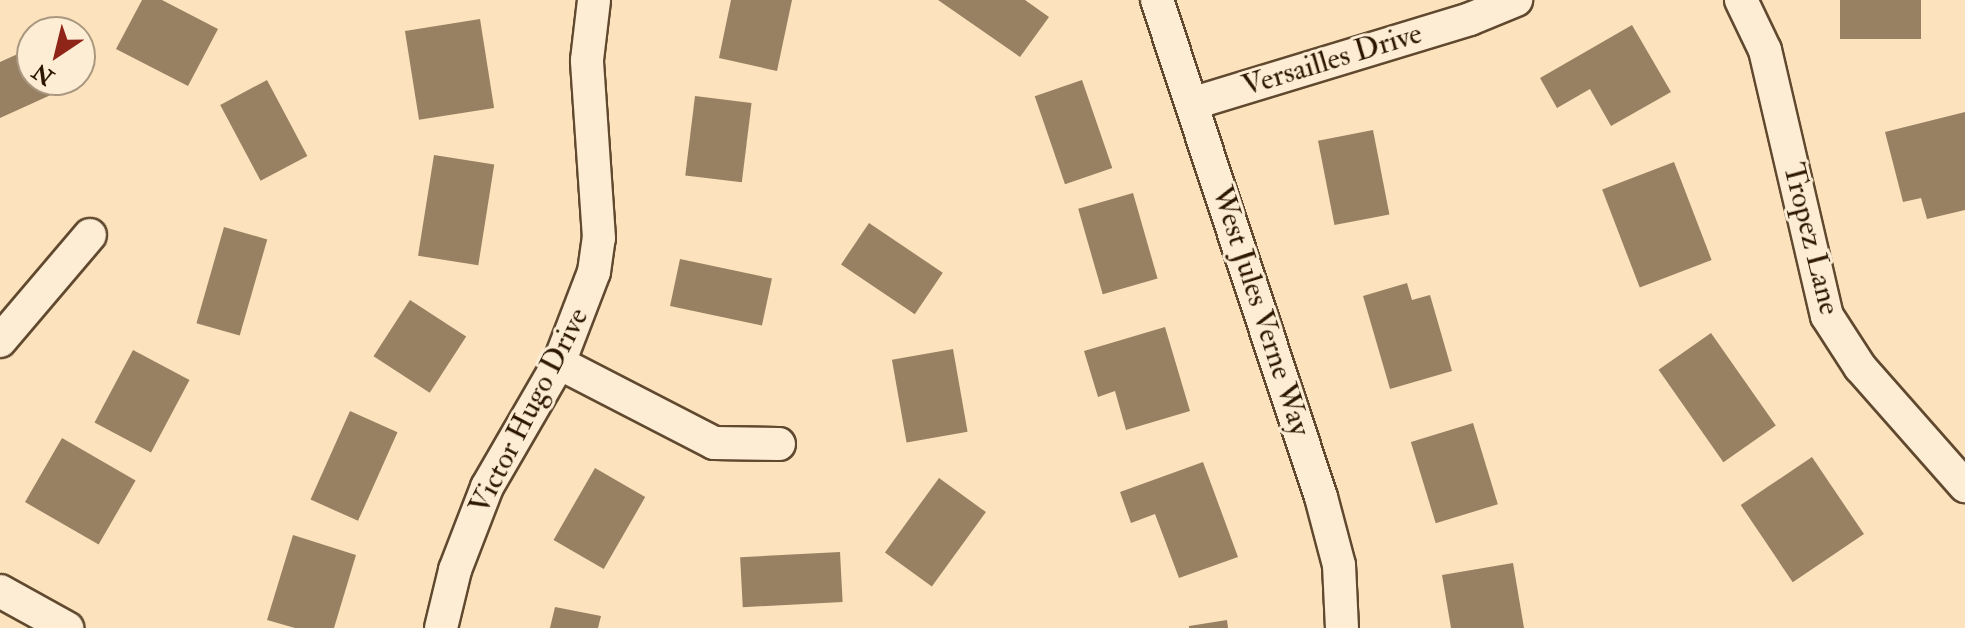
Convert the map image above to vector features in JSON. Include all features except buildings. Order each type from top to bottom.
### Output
[{"type":"street","name":"Victor Hugo Drive","points":[[441,628],[455,570],[487,487],[559,363],[594,272],[599,238],[587,60],[594,0]]},
{"type":"street","name":"West Jules Verne Way","points":[[1157,0],[1194,103],[1321,497],[1339,565],[1342,628]]},
{"type":"street","name":"Versailles Drive","points":[[1194,103],[1470,19],[1516,0]]},
{"type":"street","name":"Tropez Lane","points":[[1741,0],[1765,50],[1827,316],[1860,367],[1965,486]]},
{"type":"street","points":[[0,341],[90,235]]},
{"type":"street","points":[[559,363],[714,443],[779,444]]},
{"type":"street","points":[[0,591],[67,628]]}]
